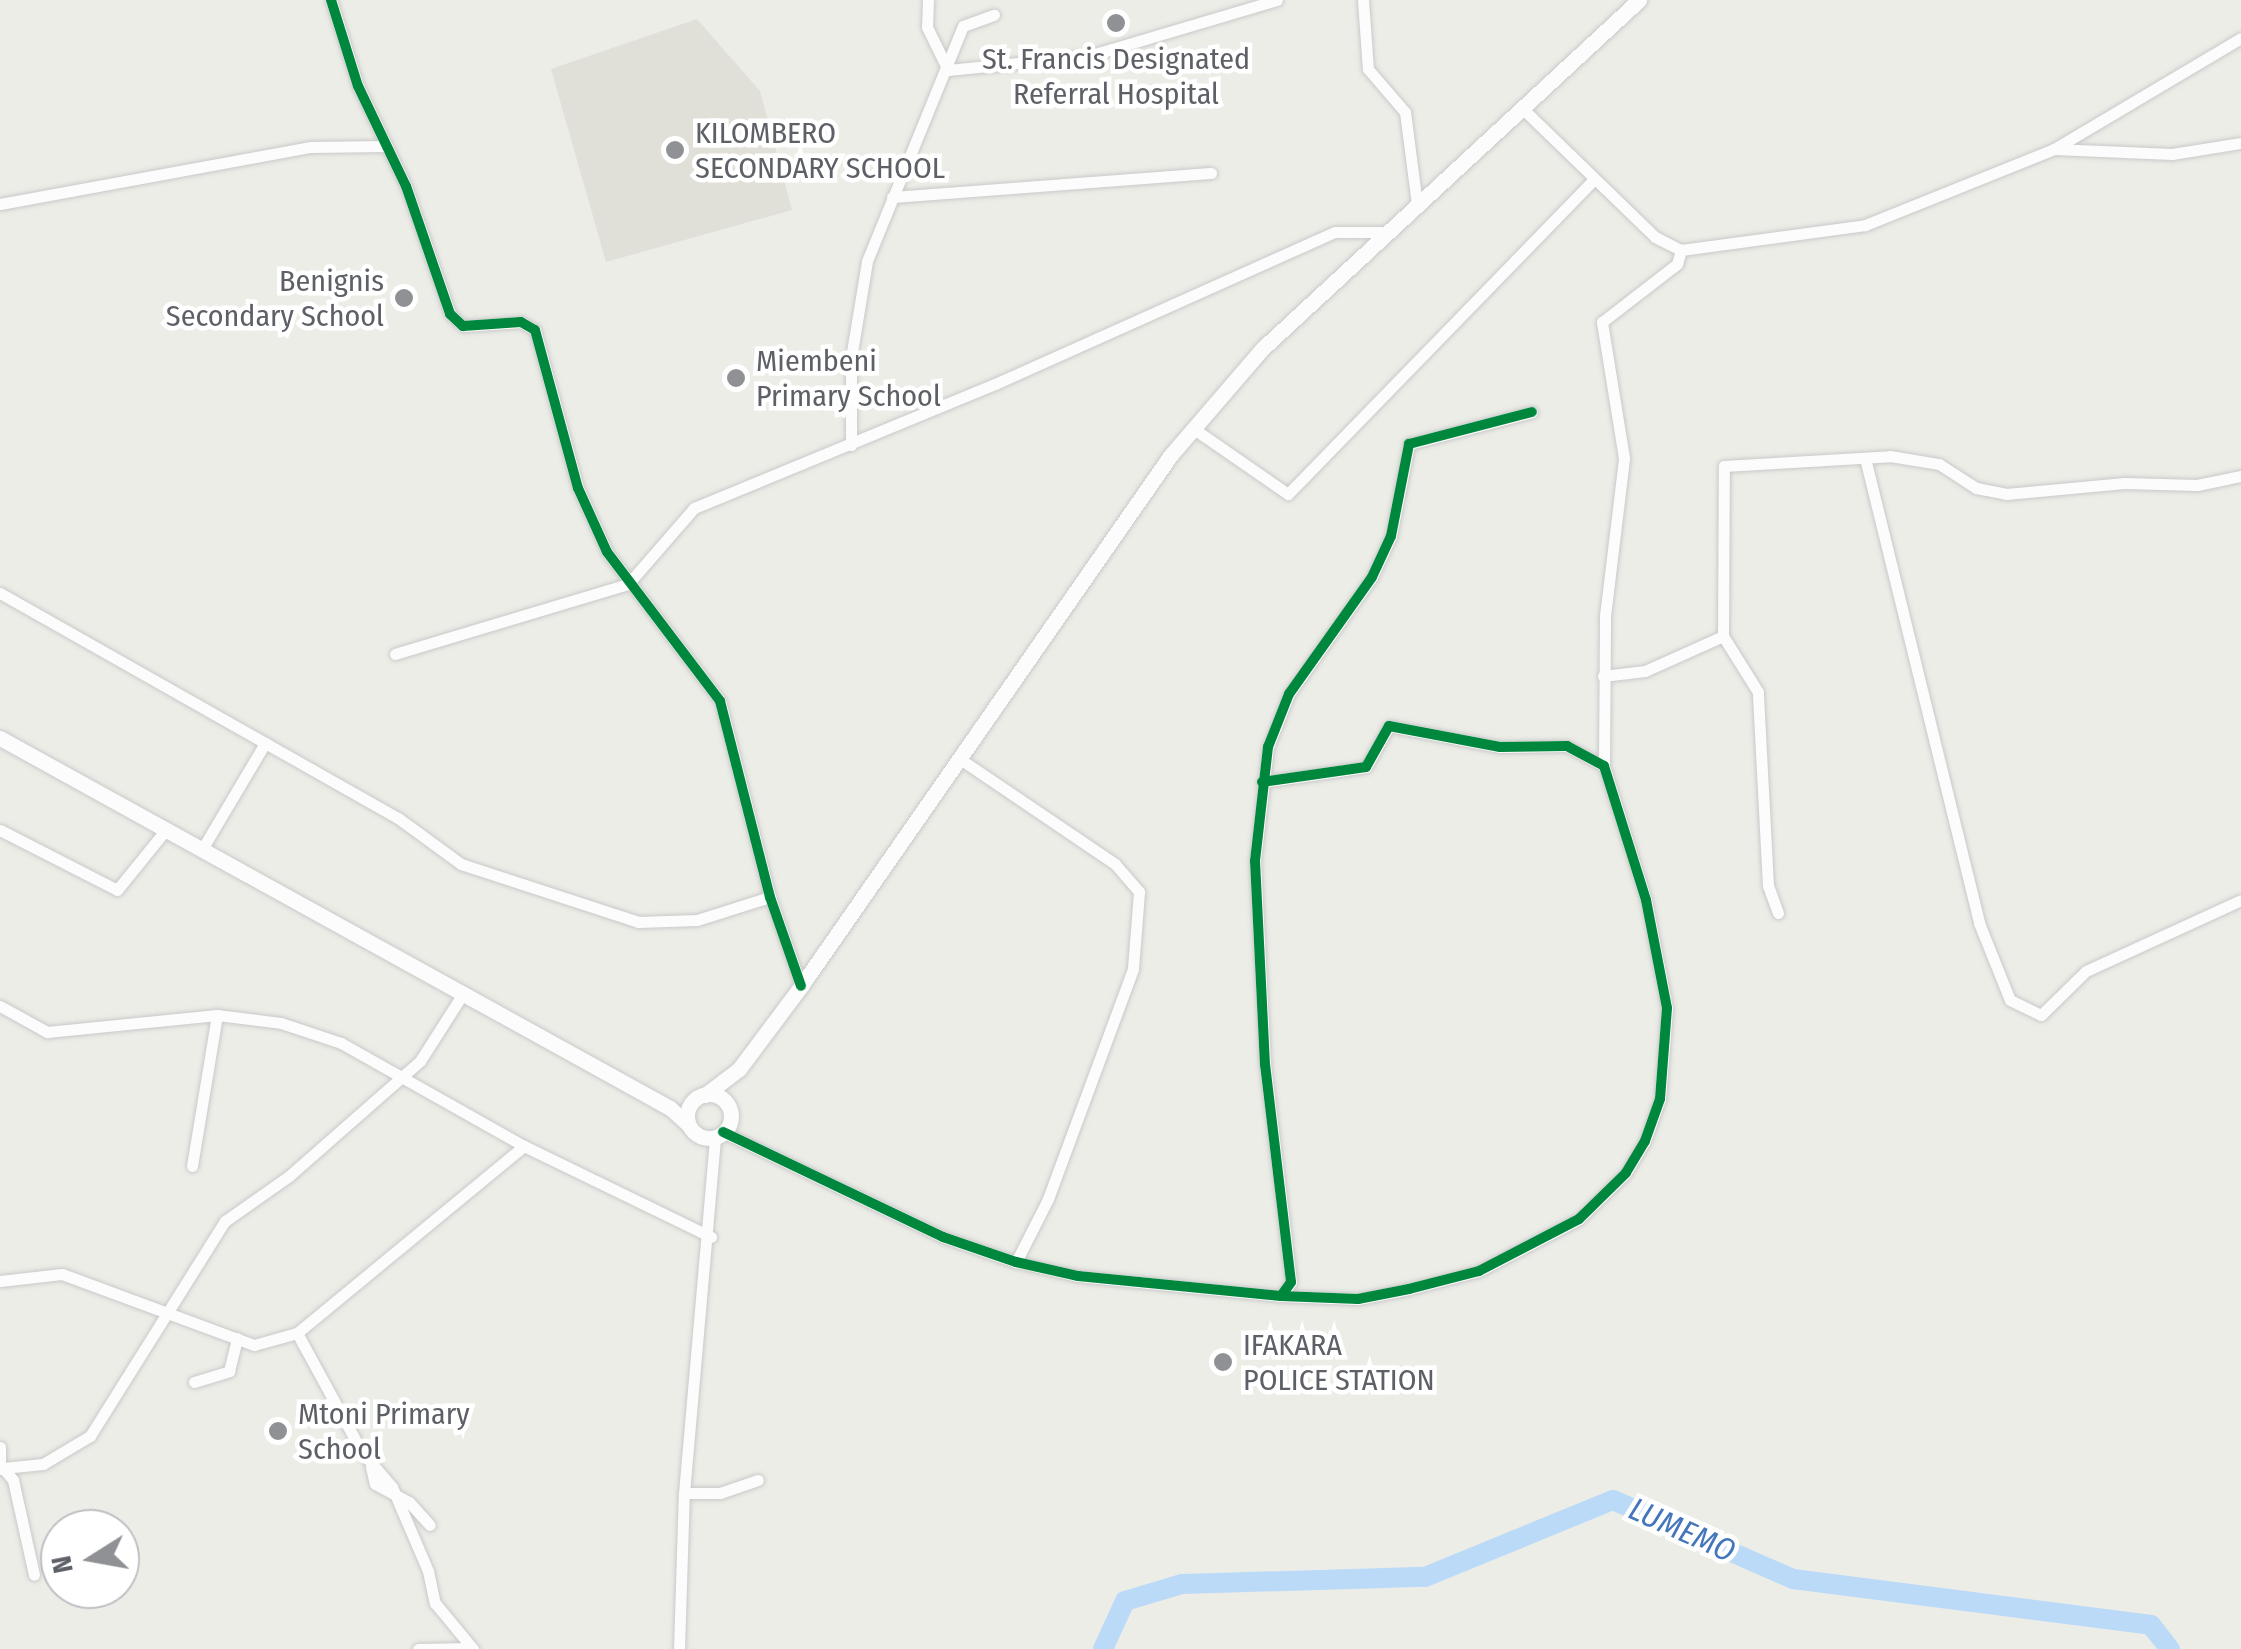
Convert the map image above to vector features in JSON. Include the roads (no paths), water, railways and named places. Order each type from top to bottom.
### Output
[{"type":"main road","points":[[689,1125],[688,1109],[700,1096],[739,1070],[963,761],[1194,429],[1262,349],[1639,0]]},
{"type":"main road","points":[[0,738],[658,1103],[702,1136],[719,1134],[730,1112],[739,1070]]},
{"type":"main road","points":[[658,1103],[700,1096],[721,1098],[730,1112]]},
{"type":"street","points":[[331,0],[358,86],[387,146],[455,323],[521,322],[543,344],[578,488],[628,584],[720,701],[770,898],[801,986]]},
{"type":"street","points":[[928,0],[927,26],[948,70]]},
{"type":"street","points":[[948,70],[1088,56],[1277,0]]},
{"type":"street","points":[[1363,0],[1368,68],[1406,112],[1417,205]]},
{"type":"street","points":[[851,445],[851,358],[868,261],[963,26],[994,16]]},
{"type":"street","points":[[1524,110],[1655,237],[1681,250],[1865,225],[2054,149],[2241,38]]},
{"type":"street","points":[[2054,149],[2172,154],[2241,143]]},
{"type":"street","points":[[0,204],[310,147],[387,146]]},
{"type":"street","points":[[892,197],[1211,173]]},
{"type":"street","points":[[1194,429],[1288,494],[1594,179]]},
{"type":"street","points":[[396,654],[628,584],[694,508],[851,445],[1335,232],[1384,232]]},
{"type":"street","points":[[679,1649],[684,1493],[719,1134],[943,1237],[1016,1262],[1078,1276],[1281,1296],[1358,1299],[1479,1271],[1580,1219],[1626,1173],[1660,1099],[1667,1008],[1646,900],[1604,766],[1603,676],[1624,458],[1602,322],[1676,264],[1681,250]]},
{"type":"street","points":[[1281,1296],[1291,1282],[1265,1065],[1255,861],[1262,782],[1290,694],[1372,577],[1391,536],[1409,444],[1532,412]]},
{"type":"street","points":[[1778,913],[1768,886],[1758,692],[1723,636],[1724,466],[1866,462],[1890,456],[1938,464],[1976,488],[2006,494],[2124,483],[2197,485],[2241,476]]},
{"type":"street","points":[[1866,462],[1979,923],[2010,1000],[2040,1015],[2086,971],[2241,900]]},
{"type":"street","points":[[0,592],[398,818],[461,864],[580,907],[638,922],[696,920],[770,898]]},
{"type":"street","points":[[1603,676],[1659,666],[1723,636]]},
{"type":"street","points":[[1262,782],[1366,768],[1389,726],[1500,747],[1567,746],[1604,766]]},
{"type":"street","points":[[201,850],[266,743]]},
{"type":"street","points":[[963,761],[1115,864],[1140,892],[1133,969],[1048,1199],[1016,1262]]},
{"type":"street","points":[[0,830],[117,890],[164,832]]},
{"type":"street","points":[[1,1469],[42,1464],[90,1436],[164,1310],[225,1220],[289,1176],[399,1074],[420,1061],[462,996]]},
{"type":"street","points":[[0,1006],[47,1032],[218,1015],[296,1028],[399,1074],[524,1146],[711,1237]]},
{"type":"street","points":[[192,1166],[218,1015]]},
{"type":"street","points":[[0,1281],[62,1274],[254,1345],[297,1334],[524,1146]]},
{"type":"street","points":[[297,1334],[396,1497],[428,1571],[434,1603],[472,1648]]},
{"type":"street","points":[[194,1382],[229,1371],[237,1338]]},
{"type":"street","points":[[0,1448],[1,1469],[12,1480],[34,1575]]},
{"type":"street","points":[[684,1493],[720,1493],[758,1480]]},
{"type":"street","points":[[396,1497],[430,1525]]},
{"type":"street","points":[[418,1649],[472,1648]]},
{"type":"waterway","name":"LUMEMO","points":[[1103,1649],[1125,1601],[1182,1584],[1425,1577],[1613,1500],[1793,1579],[2151,1625],[2170,1649]]},
{"type":"place","name":"St. Francis Designated Referral Hospital","points":[[1116,23]]},
{"type":"place","name":"KILOMBERO SECONDARY SCHOOL","points":[[675,150]]},
{"type":"place","name":"Benignis Secondary School","points":[[404,298]]},
{"type":"place","name":"Miembeni Primary School","points":[[736,378]]},
{"type":"place","name":"IFAKARA POLICE STATION","points":[[1223,1362]]},
{"type":"place","name":"Mtoni Primary School","points":[[278,1431]]}]
